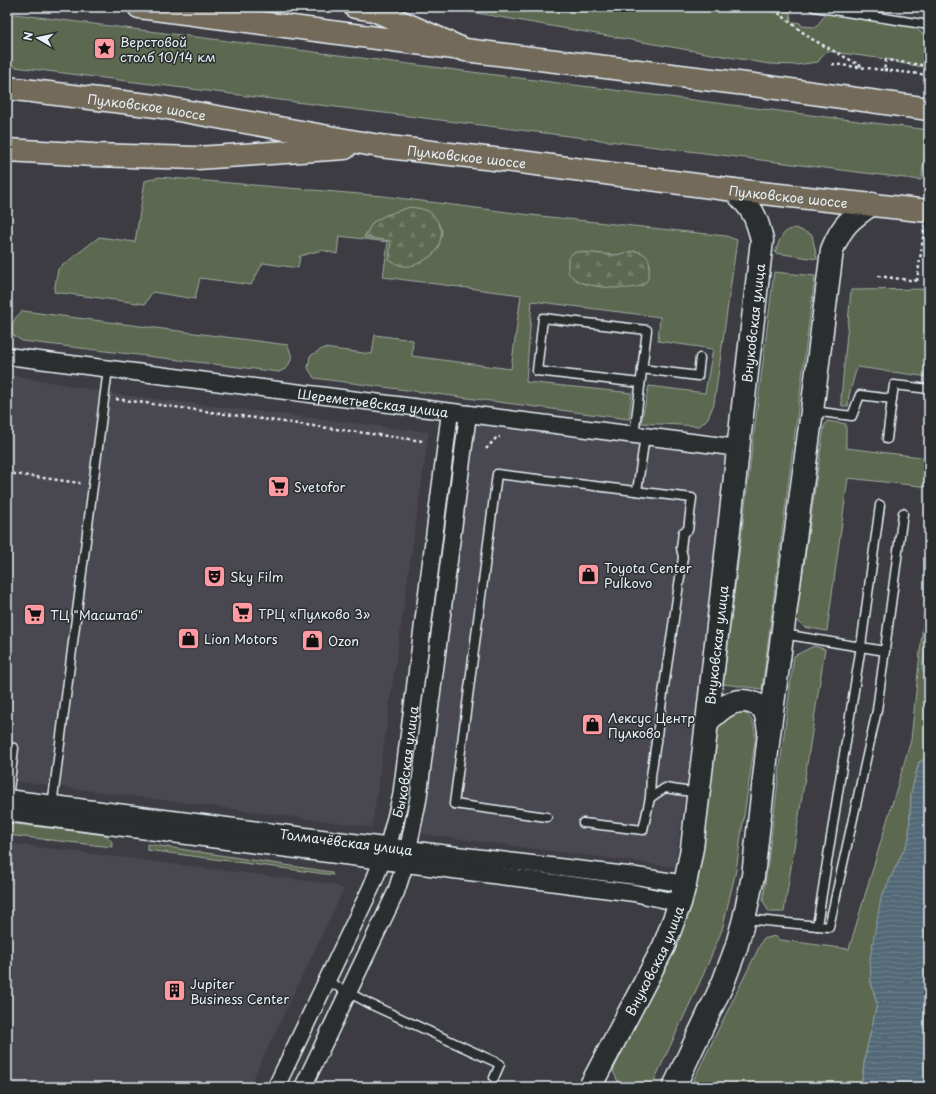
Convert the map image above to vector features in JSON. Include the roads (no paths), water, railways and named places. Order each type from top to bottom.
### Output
[{"type":"main road","points":[[139,7],[465,50],[754,85],[929,109]]},
{"type":"main road","points":[[355,7],[374,10],[465,50]]},
{"type":"main road","name":"Пулковское шоссе","points":[[7,88],[156,106],[379,146],[514,161],[734,190],[929,211]]},
{"type":"main road","points":[[7,150],[94,155],[197,158],[379,146]]},
{"type":"street","name":"Внуковская улица","points":[[590,1087],[603,1077],[664,946],[683,893],[692,848],[762,240],[757,220],[750,206],[734,190]]},
{"type":"street","points":[[674,1087],[723,983],[736,948],[744,919],[752,876],[832,250],[839,234],[852,218],[872,204]]},
{"type":"street","name":"Шереметьевская улица","points":[[7,356],[739,448]]},
{"type":"street","name":"Быковская улица","points":[[276,1087],[371,888],[385,853],[401,797],[450,412]]},
{"type":"street","name":"Быковская улица","points":[[303,1087],[396,892],[407,856],[418,800],[468,414]]},
{"type":"street","points":[[707,722],[725,706],[736,702],[748,701],[758,705],[765,711],[769,734]]},
{"type":"street","name":"Толмачёвская улица","points":[[7,803],[51,811],[407,856],[636,876],[683,893]]},
{"type":"lane","points":[[814,7],[929,25]]},
{"type":"lane","points":[[637,491],[640,435],[640,383],[647,330],[543,318],[536,371],[640,383]]},
{"type":"lane","points":[[642,369],[698,376],[700,358]]},
{"type":"lane","points":[[51,811],[108,369]]},
{"type":"lane","points":[[887,439],[894,385],[929,389]]},
{"type":"lane","points":[[812,411],[852,416],[860,395],[892,398]]},
{"type":"lane","points":[[547,817],[454,804],[497,474],[692,498],[688,530],[683,532],[680,548],[683,557],[651,776],[650,798],[643,830],[583,823]]},
{"type":"lane","points":[[817,926],[861,646],[880,505]]},
{"type":"lane","points":[[744,919],[828,927],[877,710],[903,513]]},
{"type":"lane","points":[[782,634],[885,651]]},
{"type":"lane","points":[[7,747],[14,748],[7,803]]},
{"type":"lane","points":[[650,798],[665,788],[699,793]]},
{"type":"lane","points":[[327,981],[372,1005],[500,1064],[494,1078]]},
{"type":"water","points":[[929,624],[929,683],[922,668]]},
{"type":"water","points":[[929,757],[929,1087],[861,1087],[865,1057],[877,1004],[871,982],[870,958],[881,898],[909,839],[911,793],[919,762]]},
{"type":"place","name":"Верстовой столб 10/14 км","points":[[104,48]]},
{"type":"place","name":"Svetofor","points":[[278,486]]},
{"type":"place","name":"Toyota Center Pulkovo","points":[[588,574]]},
{"type":"place","name":"Sky Film","points":[[215,576]]},
{"type":"place","name":"ТРЦ «Пулково 3»","points":[[243,613]]},
{"type":"place","name":"ТЦ \"Масштаб\"","points":[[34,614]]},
{"type":"place","name":"Lion Motors","points":[[188,638]]},
{"type":"place","name":"Ozon","points":[[312,640]]},
{"type":"place","name":"Лексус Центр Пулково","points":[[593,724]]},
{"type":"place","name":"Jupiter Business Center","points":[[175,990]]}]
